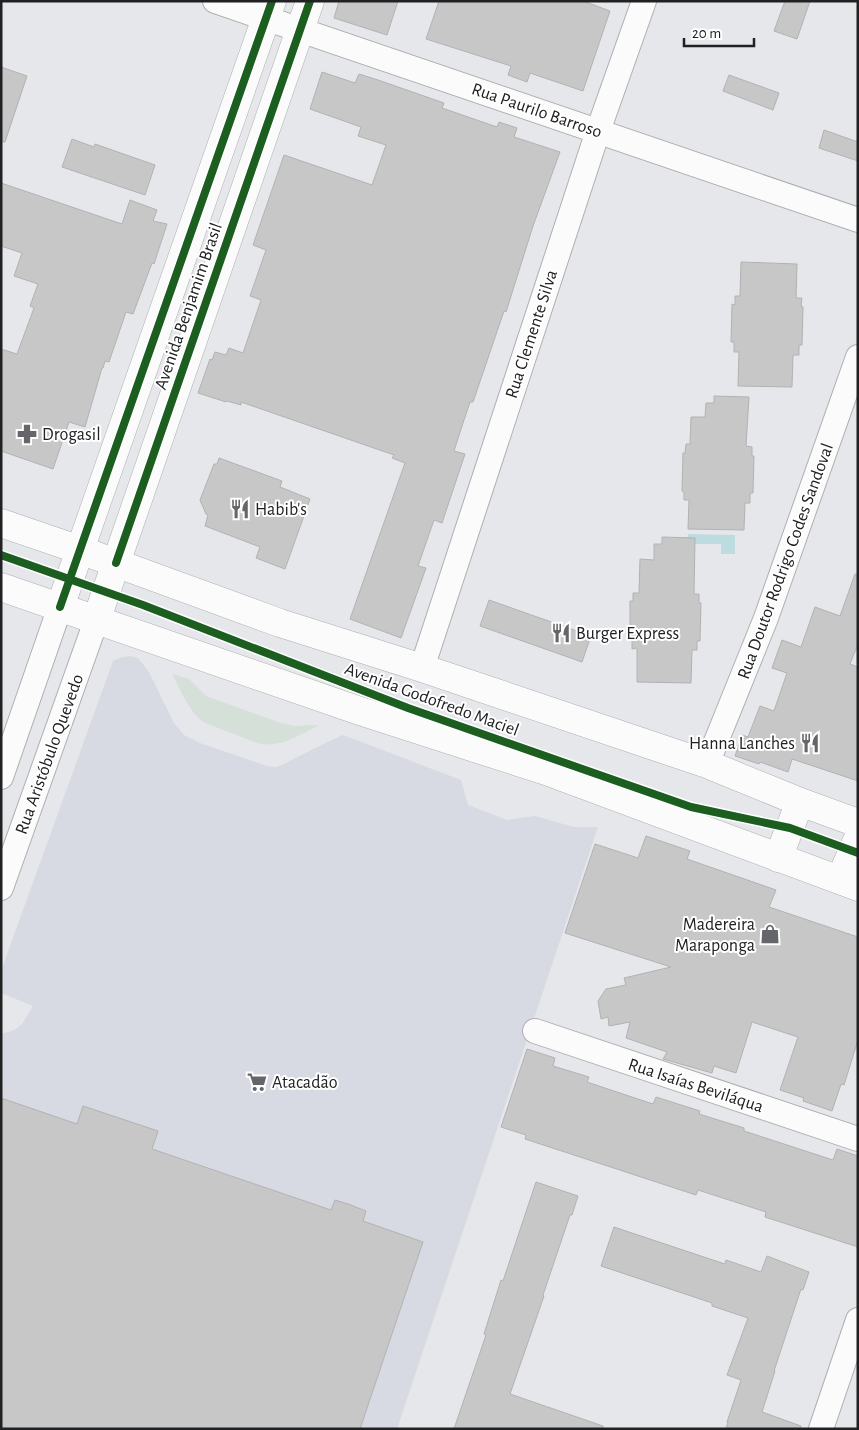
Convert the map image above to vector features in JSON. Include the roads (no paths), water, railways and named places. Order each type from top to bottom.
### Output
[{"type":"main road","name":"Avenida Benjamim Brasil","points":[[96,621],[310,1]]},
{"type":"main road","name":"Avenida Benjamim Brasil","points":[[60,607],[269,10]]},
{"type":"main road","name":"Avenida Godofredo Maciel","points":[[1,524],[80,550],[280,623],[422,668],[707,764],[800,802],[858,823]]},
{"type":"main road","name":"Avenida Godofredo Maciel","points":[[1,587],[360,711],[546,771],[849,883]]},
{"type":"main road","points":[[778,858],[800,802]]},
{"type":"main road","points":[[849,883],[858,838]]},
{"type":"street","name":"Rua Paurilo Barroso","points":[[215,1],[269,10],[300,30],[858,220]]},
{"type":"street","name":"Rua Clemente Silva","points":[[422,668],[598,131],[644,1]]},
{"type":"street","name":"Rua Doutor Rodrigo Codes Sandoval","points":[[707,764],[766,618],[858,357]]},
{"type":"street","name":"Rua Aristóbulo Quevedo","points":[[1,777],[60,607]]},
{"type":"street","name":"Rua Aristóbulo Quevedo","points":[[1,888],[96,621]]},
{"type":"street","name":"Rua Isaías Beviláqua","points":[[535,1032],[858,1139]]},
{"type":"street","points":[[821,1429],[858,1320]]},
{"type":"water","points":[[688,534],[735,535],[735,554],[721,554],[721,544],[688,544]]},
{"type":"place","name":"Drogasil","points":[[27,434]]},
{"type":"place","name":"Habib's","points":[[240,509]]},
{"type":"place","name":"Burger Express","points":[[561,633]]},
{"type":"place","name":"Hanna Lanches","points":[[810,743]]},
{"type":"place","name":"Madereira Maraponga","points":[[770,934]]},
{"type":"place","name":"Atacadão","points":[[257,1082]]}]
